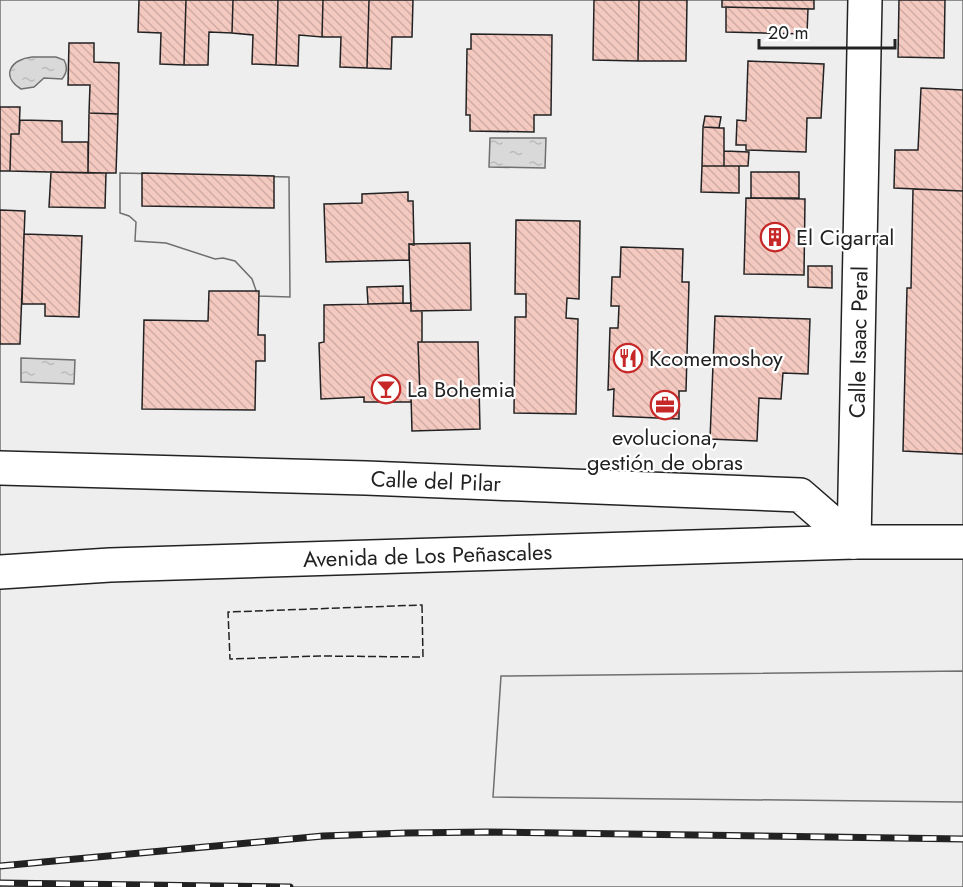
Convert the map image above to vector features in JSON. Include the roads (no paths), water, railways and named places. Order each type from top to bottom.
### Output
[{"type":"street","name":"Calle Isaac Peral","points":[[854,542],[865,0]]},
{"type":"street","name":"Calle del Pilar","points":[[0,468],[366,478],[800,495],[854,542]]},
{"type":"street","name":"Avenida de Los Peñascales","points":[[0,572],[110,565],[854,542],[963,542]]},
{"type":"water","points":[[32,57],[56,57],[64,60],[66,72],[64,77],[62,79],[44,78],[34,87],[21,89],[11,79],[11,69],[18,61]]},
{"type":"water","points":[[490,138],[546,138],[545,168],[489,167]]},
{"type":"water","points":[[21,358],[75,360],[74,384],[21,382]]},
{"type":"railway","points":[[0,866],[323,836],[406,833],[486,832],[963,839]]},
{"type":"railway","points":[[0,883],[290,887]]},
{"type":"place","name":"El Cigarral","points":[[775,237]]},
{"type":"place","name":"Kcomemoshoy","points":[[628,358]]},
{"type":"place","name":"La Bohemia","points":[[386,389]]},
{"type":"place","name":"evoluciona, gestión de obras","points":[[665,405]]}]
